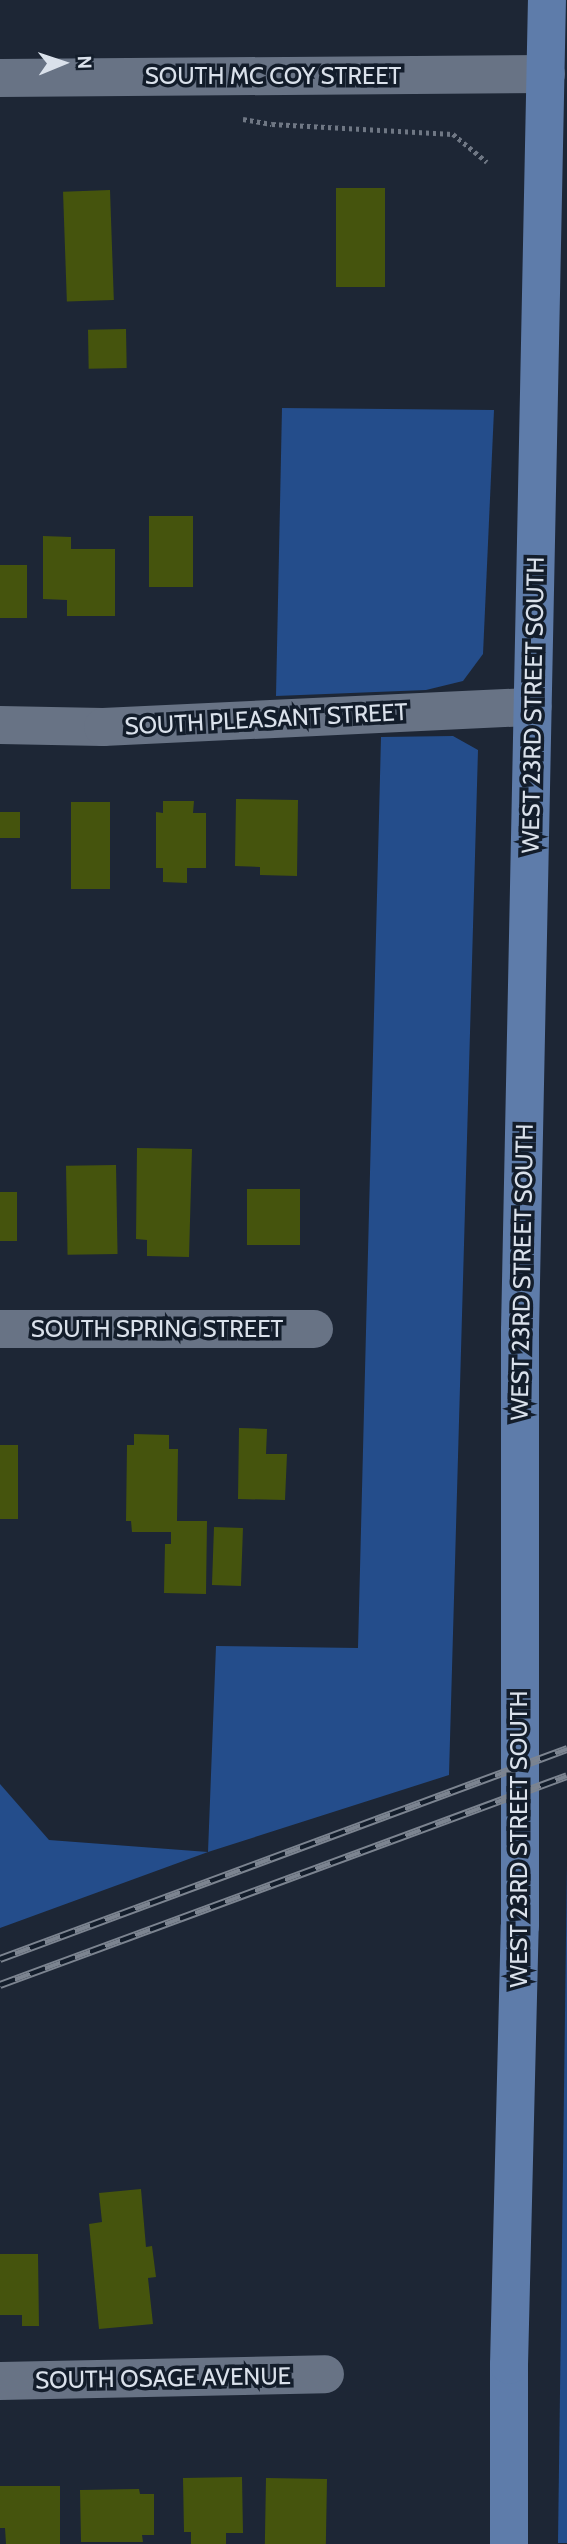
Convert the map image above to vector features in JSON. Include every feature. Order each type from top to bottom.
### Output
[{"type":"main road","name":"WEST 23RD STREET SOUTH","points":[[509,2544],[509,2365],[520,1926],[520,1331],[533,707],[556,74],[547,0]]},
{"type":"street","name":"SOUTH MC COY STREET","points":[[0,78],[556,74]]},
{"type":"street","name":"SOUTH PLEASANT STREET","points":[[0,725],[103,727],[533,707]]},
{"type":"street","name":"SOUTH SPRING STREET","points":[[0,1329],[314,1329]]},
{"type":"street","name":"SOUTH OSAGE AVENUE","points":[[0,2381],[325,2374]]},
{"type":"path","points":[[232,117],[272,124],[453,134],[487,162]]},
{"type":"shaded area","points":[[282,408],[494,410],[483,654],[463,681],[426,690],[276,696]]},
{"type":"shaded area","points":[[453,736],[478,750],[449,1775],[208,1852],[216,1646],[358,1648],[381,737]]},
{"type":"shaded area","points":[[0,1784],[49,1840],[208,1852],[0,1928]]},
{"type":"shaded area","points":[[567,1864],[567,2543],[558,2543]]},
{"type":"building","points":[[336,188],[385,188],[385,287],[336,287]]},
{"type":"building","points":[[110,190],[114,300],[67,302],[63,192]]},
{"type":"building","points":[[126,329],[127,368],[89,369],[88,330]]},
{"type":"building","points":[[149,516],[193,516],[193,587],[149,587]]},
{"type":"building","points":[[43,536],[71,537],[71,549],[115,549],[115,616],[67,616],[67,600],[43,599]]},
{"type":"building","points":[[0,565],[27,565],[27,618],[0,618]]},
{"type":"building","points":[[236,799],[298,800],[297,876],[260,875],[260,867],[235,866]]},
{"type":"building","points":[[163,801],[194,801],[193,813],[206,813],[206,868],[187,868],[187,883],[163,882],[163,868],[156,868],[156,812],[163,813]]},
{"type":"building","points":[[71,802],[110,802],[110,889],[71,889]]},
{"type":"building","points":[[0,812],[20,812],[20,838],[0,838]]},
{"type":"building","points":[[137,1148],[192,1149],[189,1257],[147,1256],[147,1240],[136,1239]]},
{"type":"building","points":[[116,1165],[118,1254],[68,1255],[66,1166]]},
{"type":"building","points":[[247,1189],[300,1189],[300,1245],[247,1245]]},
{"type":"building","points":[[0,1192],[17,1192],[17,1241],[0,1241]]},
{"type":"building","points":[[239,1428],[267,1429],[266,1454],[287,1454],[285,1500],[238,1499]]},
{"type":"building","points":[[134,1434],[169,1435],[169,1449],[178,1449],[177,1521],[207,1521],[206,1594],[164,1593],[165,1544],[171,1544],[171,1532],[132,1532],[131,1521],[126,1521],[127,1445],[134,1445]]},
{"type":"building","points":[[0,1445],[18,1445],[18,1519],[0,1519]]},
{"type":"building","points":[[214,1527],[243,1528],[241,1586],[212,1585]]},
{"type":"building","points":[[141,2189],[146,2247],[152,2246],[156,2277],[148,2278],[153,2324],[99,2329],[89,2224],[102,2222],[99,2193]]},
{"type":"building","points":[[0,2254],[38,2254],[39,2326],[22,2326],[22,2315],[0,2315]]},
{"type":"building","points":[[242,2477],[243,2533],[226,2533],[226,2544],[191,2544],[191,2532],[184,2532],[183,2478]]},
{"type":"building","points":[[266,2478],[327,2479],[326,2544],[265,2544]]},
{"type":"building","points":[[0,2486],[60,2486],[60,2544],[6,2544],[5,2528],[0,2528]]},
{"type":"building","points":[[139,2489],[140,2494],[154,2494],[154,2535],[142,2535],[143,2542],[81,2542],[80,2490]]},
{"type":"railway","points":[[0,1959],[567,1749]]},
{"type":"railway","points":[[0,1985],[567,1776]]}]
